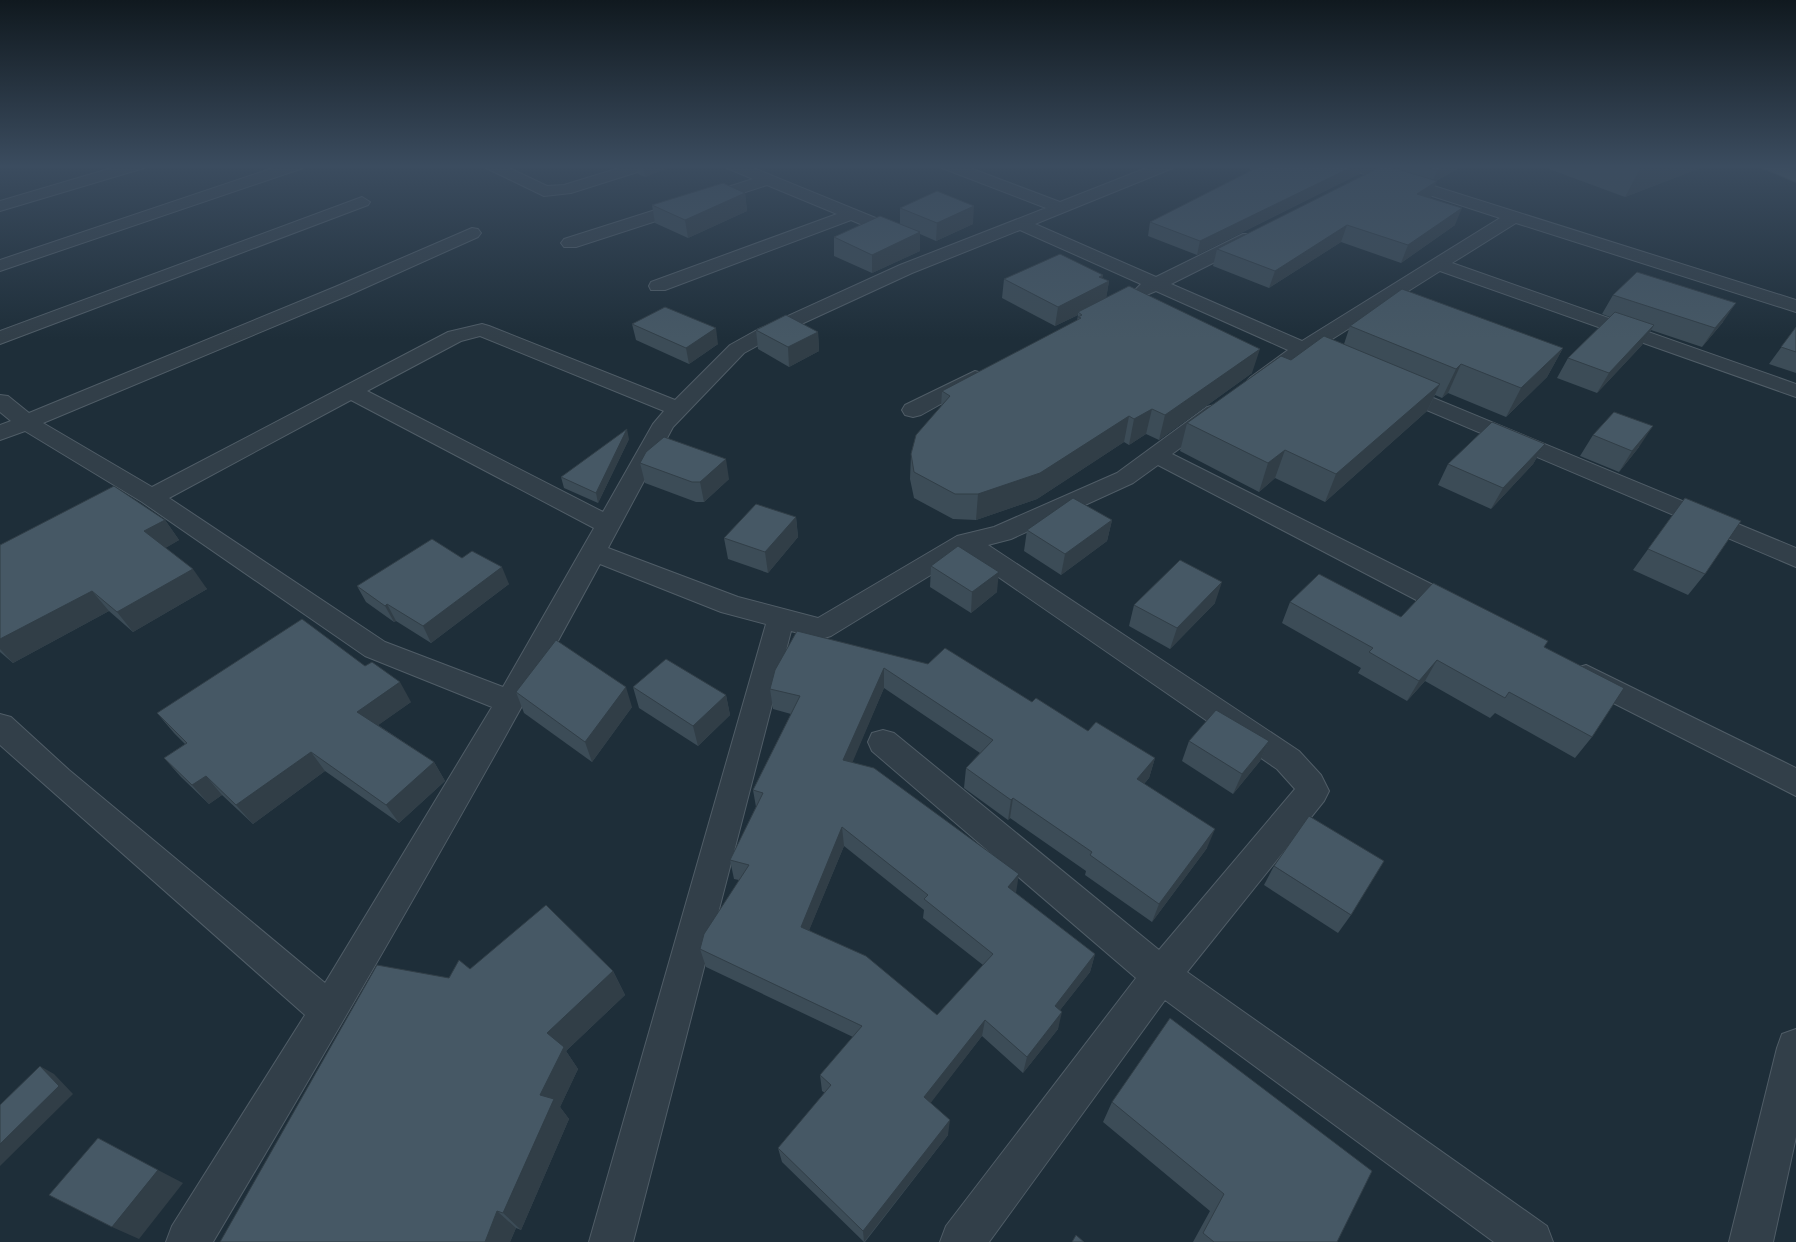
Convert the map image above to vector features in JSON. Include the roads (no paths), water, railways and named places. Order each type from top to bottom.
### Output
[{"type":"street","points":[[0,266],[127,223]]},
{"type":"street","points":[[0,338],[306,223]]},
{"type":"street","points":[[570,243],[632,223]]},
{"type":"street","points":[[658,286],[829,223]]},
{"type":"street","points":[[874,223],[947,254]]},
{"type":"street","points":[[592,554],[607,556],[731,605],[821,629],[966,542],[1002,533],[1124,478],[1303,349],[1501,223]]},
{"type":"street","points":[[1534,223],[1796,306]]},
{"type":"street","points":[[188,1242],[329,1011],[510,702],[664,424],[737,349],[906,269],[1020,224],[1339,364]]},
{"type":"street","points":[[1130,297],[1262,231]]},
{"type":"street","points":[[0,433],[342,291],[472,233]]},
{"type":"street","points":[[1437,264],[1796,392]]},
{"type":"street","points":[[151,497],[455,336],[482,330],[679,409]]},
{"type":"street","points":[[913,410],[991,369]]},
{"type":"street","points":[[1376,380],[1796,558]]},
{"type":"street","points":[[351,391],[608,525]]},
{"type":"street","points":[[0,401],[26,422],[151,497],[375,649],[510,702]]},
{"type":"street","points":[[1156,455],[1476,619]]},
{"type":"street","points":[[962,1242],[1161,975],[1312,791],[1310,784],[1288,760],[966,542]]},
{"type":"street","points":[[611,1242],[781,618]]},
{"type":"street","points":[[1565,665],[1796,783]]},
{"type":"street","points":[[0,726],[58,779],[329,1011]]},
{"type":"street","points":[[883,742],[1161,975],[1531,1242]]},
{"type":"street","points":[[1751,1242],[1796,1048]]}]
